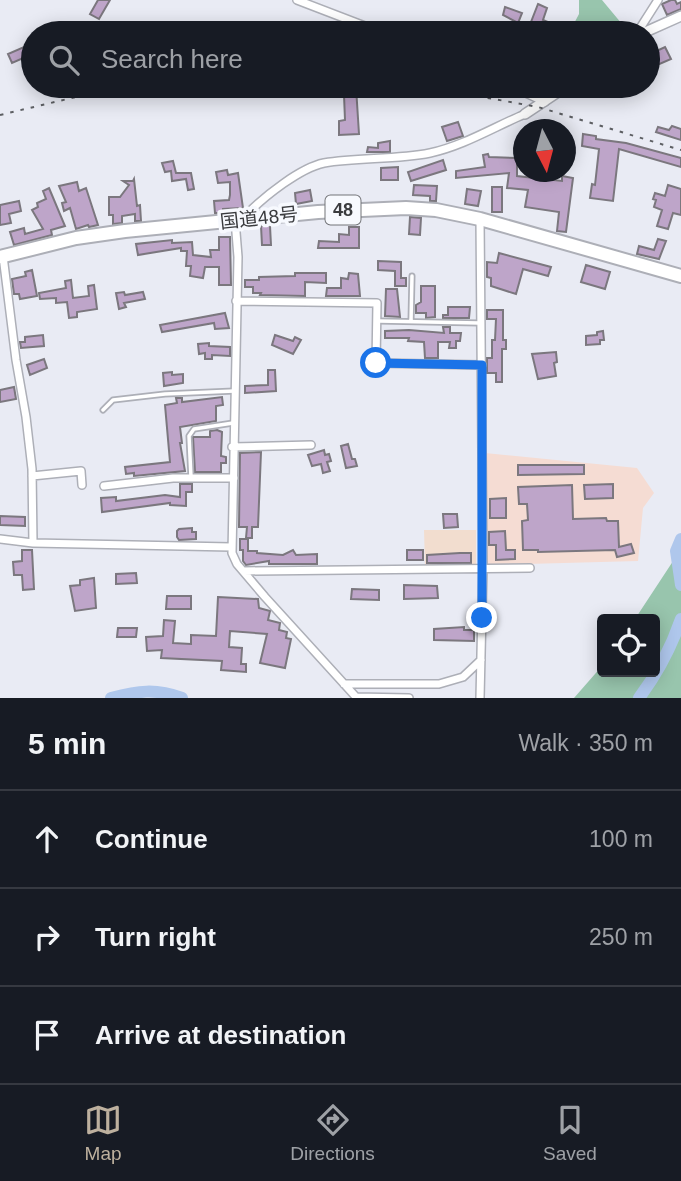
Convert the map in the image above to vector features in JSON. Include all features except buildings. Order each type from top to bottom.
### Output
[{"type":"highway","name":"国道48号","points":[[1,257],[76,238],[376,207],[436,210],[480,219],[681,276]]},
{"type":"street","points":[[297,0],[352,21]]},
{"type":"street","points":[[644,21],[657,0]]},
{"type":"street","points":[[660,25],[681,16]]},
{"type":"street","points":[[536,98],[545,102]]},
{"type":"street","points":[[409,698],[356,697],[234,559],[231,547],[233,423],[236,301],[242,220],[264,198],[300,173],[321,164],[430,153],[445,149],[524,114],[550,98]]},
{"type":"street","points":[[480,219],[483,568],[480,698]]},
{"type":"street","points":[[1,257],[26,417],[32,476],[33,543]]},
{"type":"street","points":[[236,301],[377,303],[376,363],[482,365]]},
{"type":"street","points":[[233,447],[311,445]]},
{"type":"street","points":[[32,476],[81,471],[82,485]]},
{"type":"street","points":[[104,486],[191,478],[233,478]]},
{"type":"street","points":[[0,539],[33,543],[231,547]]},
{"type":"street","points":[[244,571],[530,568]]},
{"type":"street","points":[[344,684],[451,682],[463,677],[481,660]]},
{"type":"lane","points":[[411,321],[412,276]]},
{"type":"lane","points":[[376,320],[482,323]]},
{"type":"lane","points":[[103,410],[113,400],[165,394],[234,391]]},
{"type":"lane","points":[[191,478],[189,436],[194,429],[233,423]]},
{"type":"shaded area","points":[[485,453],[637,468],[654,493],[643,508],[638,561],[486,565]]},
{"type":"shaded area","points":[[424,530],[476,530],[476,566],[425,566]]},
{"type":"green space","points":[[579,0],[602,0],[620,21],[575,21],[579,14]]},
{"type":"green space","points":[[681,549],[681,698],[574,698],[597,672],[597,677],[660,677],[660,614],[638,614]]},
{"type":"waterway","points":[[681,539],[676,551],[681,585]]},
{"type":"waterway","points":[[639,698],[663,660],[681,619]]},
{"type":"waterway","points":[[111,698],[146,692],[182,698]]},
{"type":"railway","points":[[0,115],[72,98]]},
{"type":"railway","points":[[488,98],[538,107],[681,150]]},
{"type":"route","points":[[376,363],[482,365],[482,618]]}]
